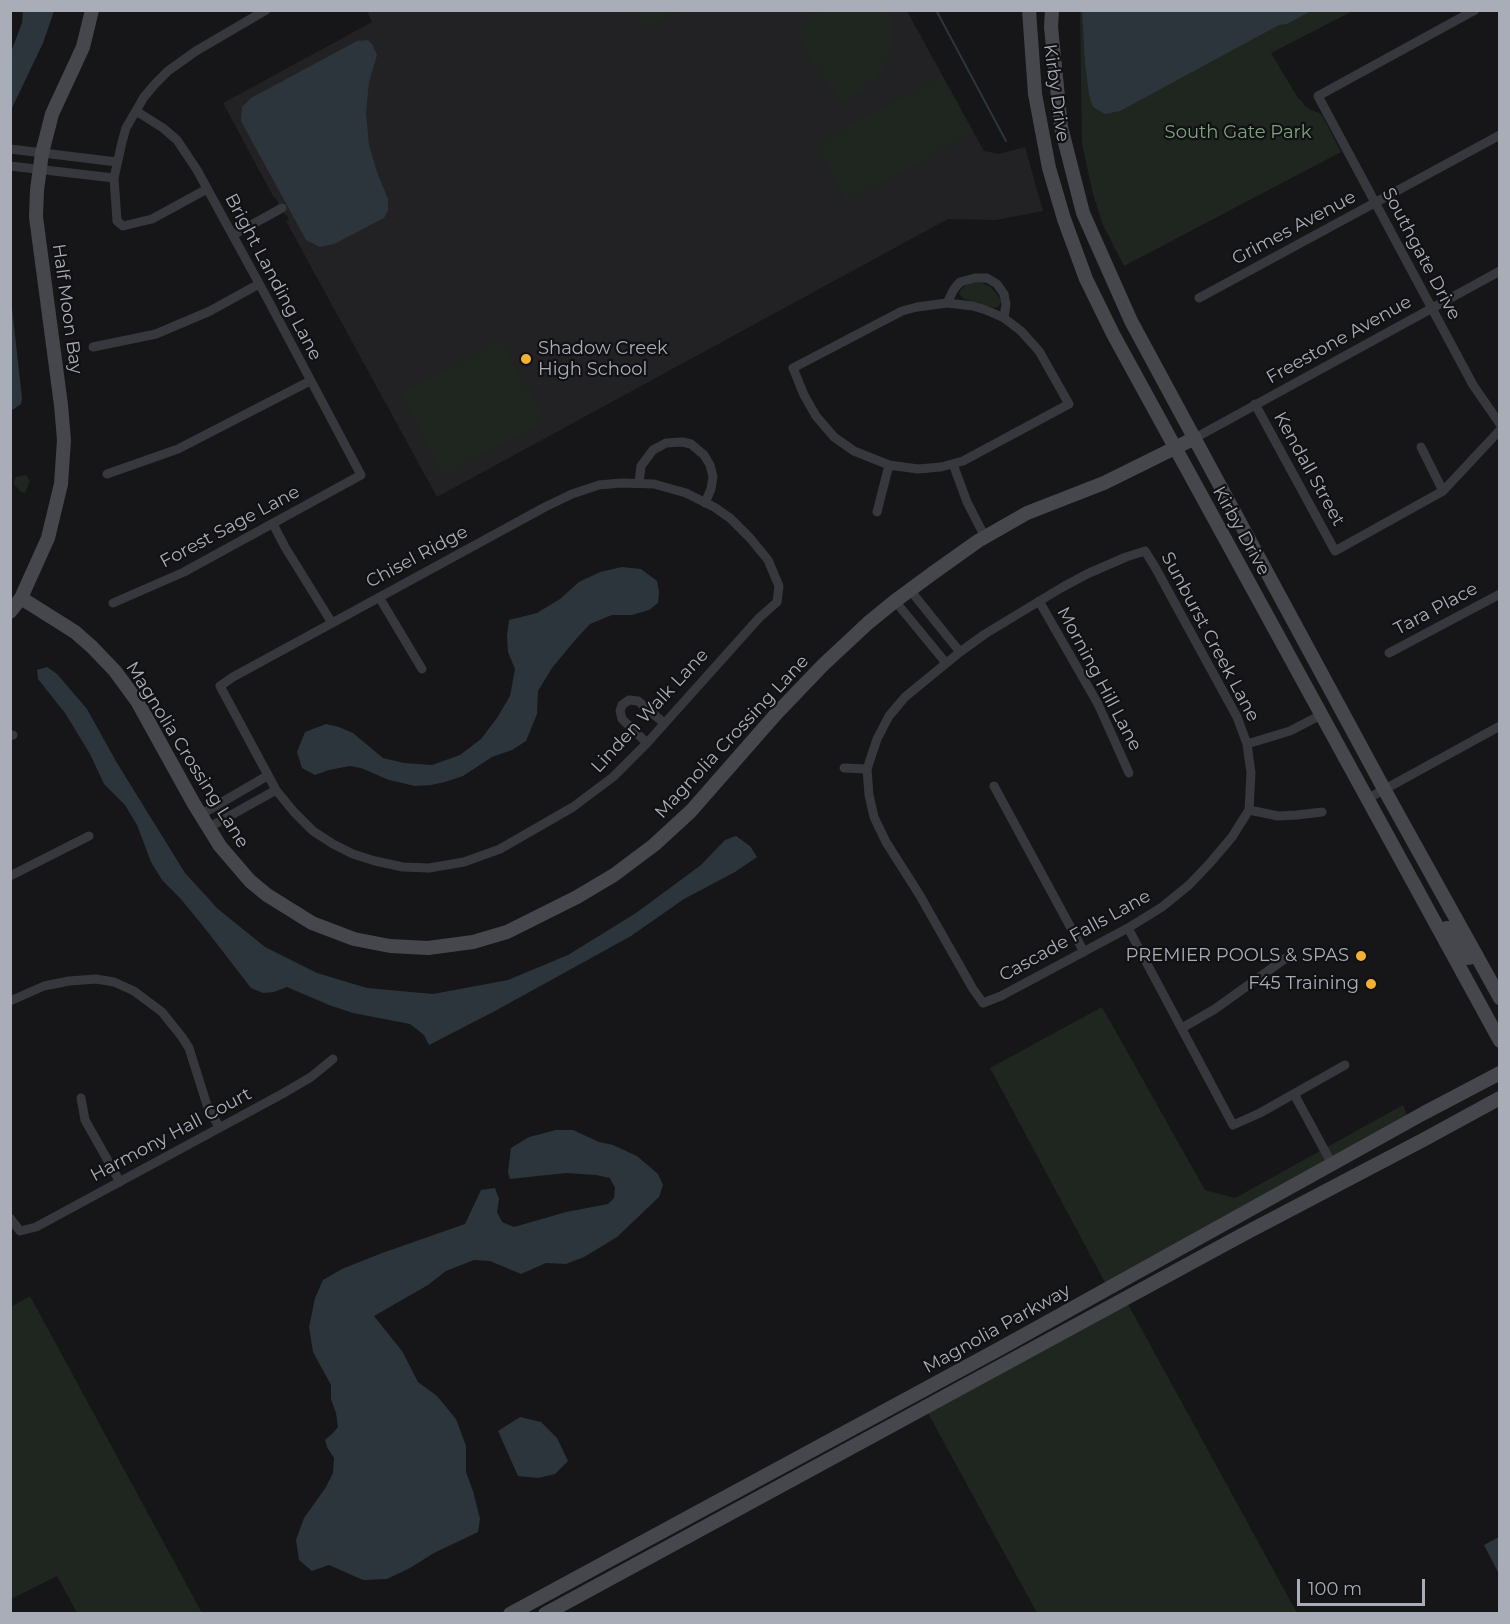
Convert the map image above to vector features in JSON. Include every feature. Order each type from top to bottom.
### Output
[{"type":"main road","name":"Half Moon Bay","points":[[10,612],[21,598],[48,538],[56,512],[63,463],[62,405],[36,217],[37,190],[42,153],[52,114],[82,47],[92,10]]},
{"type":"main road","name":"Kirby Drive","points":[[1029,10],[1035,94],[1049,168],[1064,219],[1086,279],[1113,334],[1500,1041]]},
{"type":"main road","name":"Kirby Drive","points":[[1052,10],[1051,27],[1061,127],[1070,163],[1083,213],[1131,321],[1384,789],[1500,998]]},
{"type":"main road","points":[[1049,168],[1070,163]]},
{"type":"main road","name":"Magnolia Crossing Lane","points":[[21,598],[75,632],[111,666],[149,721],[208,828],[235,865],[267,895],[312,923],[354,939],[390,946],[428,948],[473,942],[507,932],[577,897],[654,845],[691,811],[776,714],[823,665],[895,601],[985,537],[1027,513],[1104,483],[1195,438]]},
{"type":"main road","points":[[1421,897],[1437,912],[1468,958],[1477,956]]},
{"type":"main road","points":[[1463,974],[1475,970],[1500,1011]]},
{"type":"main road","name":"Magnolia Parkway","points":[[510,1614],[1500,1073]]},
{"type":"main road","name":"Magnolia Parkway","points":[[544,1614],[1242,1235],[1500,1098]]},
{"type":"main road","points":[[1242,1235],[1248,1225],[1328,1182],[1336,1172],[1332,1164]]},
{"type":"main road","points":[[835,1456],[855,1436],[910,1407],[913,1404],[911,1396]]},
{"type":"street","points":[[207,189],[152,219],[123,226],[117,221],[114,178],[126,128],[144,97],[182,60],[266,10]]},
{"type":"street","name":"Southgate Drive","points":[[1475,10],[1318,96],[1473,386],[1500,424]]},
{"type":"street","name":"Bright Landing Lane","points":[[136,111],[163,128],[186,153],[260,284],[361,475]]},
{"type":"street","name":"Grimes Avenue","points":[[1199,298],[1500,135]]},
{"type":"street","points":[[10,149],[117,162]]},
{"type":"street","points":[[10,166],[114,178]]},
{"type":"street","points":[[233,235],[282,208]]},
{"type":"street","name":"Freestone Avenue","points":[[1195,438],[1500,271]]},
{"type":"street","points":[[947,303],[960,282],[987,278],[997,284],[1004,294],[1006,304],[1004,318]]},
{"type":"street","points":[[93,347],[156,334],[202,315],[260,284]]},
{"type":"street","points":[[947,303],[973,306],[1004,318],[1021,331],[1040,351],[1069,404],[972,457],[953,464],[918,469],[889,465],[854,451],[830,432],[816,416],[793,368],[902,311],[947,303]]},
{"type":"street","points":[[107,474],[178,449],[310,381]]},
{"type":"street","name":"Kendall Street","points":[[1255,404],[1335,551],[1443,491]]},
{"type":"street","points":[[1421,447],[1443,491],[1500,430]]},
{"type":"street","points":[[639,483],[641,466],[653,450],[666,442],[691,444],[704,455],[713,477],[705,503]]},
{"type":"street","points":[[953,464],[967,502],[985,537]]},
{"type":"street","points":[[877,512],[889,465]]},
{"type":"street","name":"Forest Sage Lane","points":[[112,603],[184,572],[361,475]]},
{"type":"street","name":"Chisel Ridge","points":[[220,686],[233,676],[534,513],[572,494],[599,485],[654,484],[686,493],[705,503],[730,518],[750,538],[768,560],[779,586]]},
{"type":"street","points":[[273,524],[332,623]]},
{"type":"street","name":"Sunburst Creek Lane","points":[[1039,601],[1087,574],[1145,551],[1236,717],[1247,744],[1251,773],[1249,810]]},
{"type":"street","name":"Linden Walk Lane","points":[[220,686],[267,776],[294,812],[313,831],[353,854],[375,861],[404,867],[437,867],[464,862],[500,849],[573,807],[613,777],[647,743],[759,618],[777,602],[779,586]]},
{"type":"street","points":[[910,590],[960,652]]},
{"type":"street","name":"Tara Place","points":[[1389,653],[1500,594]]},
{"type":"street","points":[[379,597],[422,669]]},
{"type":"street","points":[[895,601],[946,663]]},
{"type":"street","points":[[844,768],[867,769],[877,739],[889,716],[905,697],[985,634],[1039,601]]},
{"type":"street","name":"Morning Hill Lane","points":[[1039,601],[1098,704],[1130,773]]},
{"type":"street","points":[[647,743],[622,719],[620,711],[622,705],[629,700],[638,701],[664,723]]},
{"type":"street","points":[[1247,744],[1290,731],[1321,715]]},
{"type":"street","points":[[1367,799],[1500,726]]},
{"type":"street","name":"Cascade Falls Lane","points":[[867,769],[874,817],[886,842],[983,1003],[1001,996],[1084,952],[1162,907],[1189,885],[1210,863],[1232,837],[1249,810]]},
{"type":"street","points":[[200,815],[267,776]]},
{"type":"street","points":[[994,786],[1084,952]]},
{"type":"street","points":[[208,828],[276,790]]},
{"type":"street","points":[[1249,810],[1278,816],[1322,812]]},
{"type":"street","points":[[10,876],[89,836]]},
{"type":"street","points":[[1128,928],[1233,1125],[1346,1065]]},
{"type":"street","points":[[1182,1028],[1215,1009],[1286,958]]},
{"type":"street","points":[[10,1001],[44,986],[69,981],[96,979],[114,982],[134,991],[162,1012],[183,1037],[189,1048],[207,1105],[219,1127]]},
{"type":"street","name":"Harmony Hall Court","points":[[10,1218],[20,1231],[36,1227],[282,1094],[311,1077],[333,1059]]},
{"type":"street","points":[[1294,1094],[1332,1164]]},
{"type":"street","points":[[81,1098],[85,1120],[120,1182]]},
{"type":"shaded area","points":[[1082,10],[1311,11],[1287,24],[1279,25],[1120,111],[1105,114],[1093,107],[1089,95]]},
{"type":"shaded area","points":[[23,11],[54,11],[43,43],[11,110],[11,52],[22,23]]},
{"type":"shaded area","name":"Shadow Creek High School","points":[[367,11],[907,11],[984,151],[999,154],[1025,147],[1043,211],[996,220],[948,219],[437,497],[286,221],[289,220],[287,215],[274,198],[223,103],[372,22]]},
{"type":"shaded area","points":[[368,40],[377,55],[369,82],[366,113],[369,145],[388,199],[388,210],[384,218],[334,244],[320,247],[306,240],[241,121],[242,107],[251,98],[357,41]]},
{"type":"shaded area","points":[[11,299],[22,398],[21,404],[11,410]]},
{"type":"shaded area","points":[[622,567],[641,569],[657,581],[658,603],[649,610],[632,615],[612,615],[590,624],[552,668],[538,691],[537,714],[526,741],[512,750],[492,757],[463,776],[431,785],[415,786],[389,780],[361,768],[350,766],[315,775],[302,768],[297,752],[305,732],[326,724],[353,733],[383,758],[404,763],[432,765],[460,755],[481,739],[510,696],[515,669],[508,652],[509,620],[537,613],[560,599],[579,582],[600,572]]},
{"type":"shaded area","points":[[47,667],[57,674],[87,709],[117,763],[185,873],[218,909],[265,947],[317,973],[367,988],[433,994],[508,980],[568,955],[636,913],[701,865],[725,840],[736,836],[750,846],[757,857],[735,872],[684,899],[631,936],[429,1045],[424,1035],[410,1024],[353,1013],[287,987],[263,993],[251,988],[180,898],[162,880],[151,862],[137,825],[125,805],[104,784],[90,754],[65,713],[38,679],[37,670]]},
{"type":"shaded area","points":[[556,1130],[573,1130],[637,1156],[658,1174],[663,1185],[659,1197],[617,1237],[584,1257],[566,1264],[546,1263],[521,1274],[490,1261],[474,1260],[446,1271],[428,1285],[374,1316],[402,1351],[418,1382],[437,1396],[456,1419],[466,1446],[466,1472],[480,1519],[478,1532],[387,1579],[363,1580],[329,1565],[312,1571],[299,1560],[296,1540],[304,1518],[333,1473],[334,1458],[325,1440],[338,1427],[331,1399],[331,1385],[313,1352],[309,1327],[315,1298],[323,1280],[342,1269],[382,1253],[465,1224],[481,1190],[495,1188],[499,1199],[497,1212],[502,1222],[514,1227],[566,1212],[608,1204],[614,1198],[615,1188],[610,1178],[566,1173],[510,1179],[508,1172],[511,1148],[529,1137]]},
{"type":"shaded area","points":[[520,1417],[541,1422],[557,1438],[568,1461],[555,1474],[538,1478],[518,1476],[498,1431]]},
{"type":"shaded area","points":[[1499,1537],[1499,1574],[1484,1545]]},
{"type":"green space","points":[[888,10],[892,21],[892,36],[890,52],[884,67],[867,89],[843,104],[813,63],[796,33],[800,22],[821,11]]},
{"type":"green space","points":[[635,11],[678,11],[645,28]]},
{"type":"green space","name":"South Gate Park","points":[[1080,11],[1353,11],[1271,53],[1298,98],[1305,106],[1323,117],[1341,152],[1124,266],[1103,225],[1093,194],[1082,144]]},
{"type":"green space","points":[[941,76],[973,133],[847,202],[815,144]]},
{"type":"green space","points":[[974,283],[982,283],[991,287],[1000,298],[999,306],[995,308],[962,298],[959,293],[962,288]]},
{"type":"green space","points":[[500,340],[545,421],[444,476],[400,394]]},
{"type":"green space","points":[[26,475],[30,481],[25,493],[21,492],[14,481],[16,477]]},
{"type":"green space","points":[[1102,1007],[1205,1190],[1235,1198],[1403,1105],[1409,1120],[1108,1288],[990,1068]]},
{"type":"green space","points":[[30,1296],[202,1613],[77,1613],[57,1576],[11,1599],[11,1307]]},
{"type":"green space","points":[[1124,1297],[1297,1613],[1037,1613],[923,1404]]},
{"type":"waterway","points":[[936,10],[1006,141]]},
{"type":"place","name":"Shadow Creek High School","points":[[526,359]]},
{"type":"place","name":"PREMIER POOLS & SPAS","points":[[1361,956]]},
{"type":"place","name":"F45 Training","points":[[1371,984]]}]
